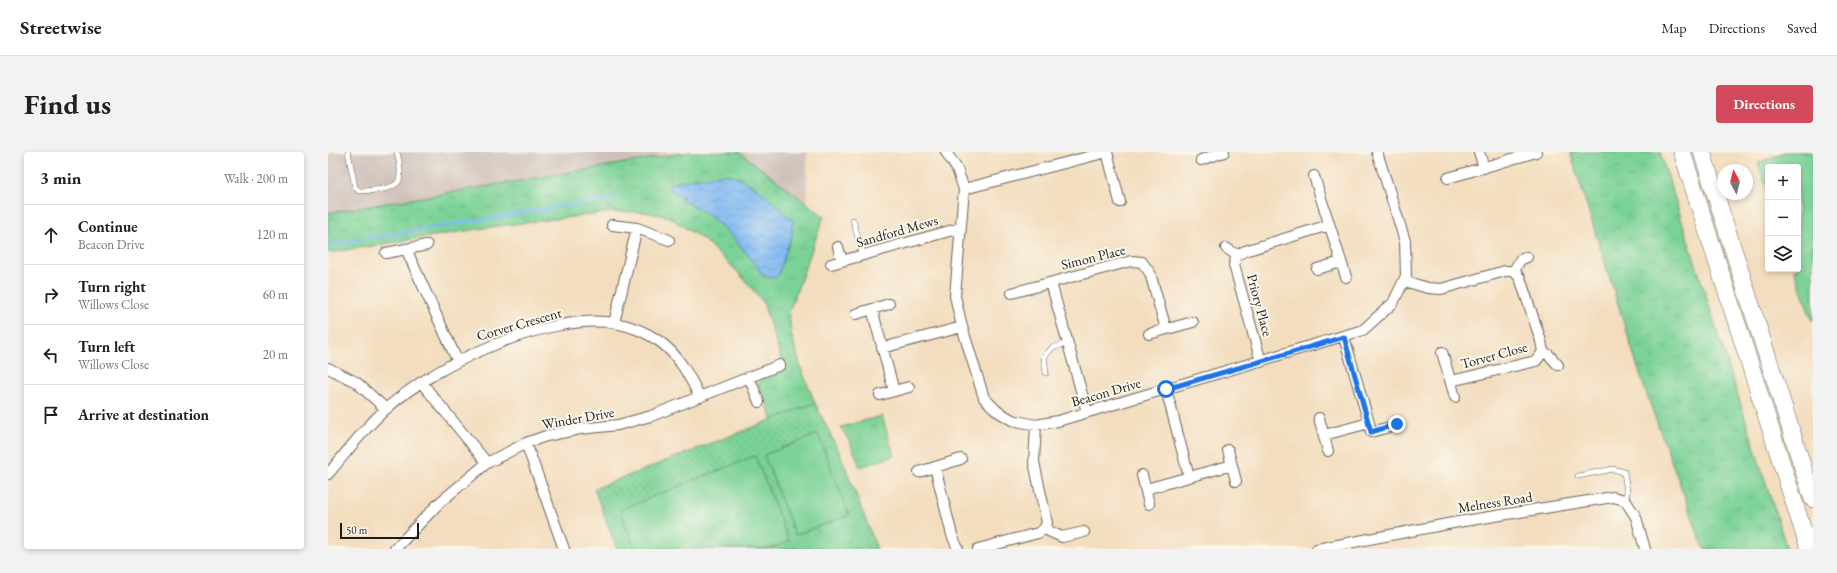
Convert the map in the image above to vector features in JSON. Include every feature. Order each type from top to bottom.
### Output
[{"type":"highway","points":[[1682,152],[1809,549]]},
{"type":"highway","points":[[1702,152],[1813,499]]},
{"type":"street","name":"Beacon Drive","points":[[946,152],[957,169],[964,189],[955,296],[962,327],[984,398],[996,411],[1012,420],[1036,425],[1058,421],[1261,362],[1363,330],[1393,303],[1406,276],[1405,241],[1377,152]]},
{"type":"street","points":[[964,189],[1107,152],[1120,202]]},
{"type":"street","points":[[1201,160],[1224,152]]},
{"type":"street","points":[[1479,152],[1484,168]]},
{"type":"street","points":[[1448,178],[1536,152]]},
{"type":"street","points":[[1314,176],[1346,277]]},
{"type":"street","points":[[612,225],[637,228],[669,240]]},
{"type":"street","points":[[1226,248],[1237,255],[1245,251],[1329,225]]},
{"type":"street","points":[[614,323],[637,228]]},
{"type":"street","name":"Sandford Mews","points":[[831,264],[960,228]]},
{"type":"street","points":[[386,252],[427,245]]},
{"type":"street","name":"Sandford Mews","points":[[838,247],[842,261]]},
{"type":"street","points":[[406,249],[458,360]]},
{"type":"street","name":"Priory Place","points":[[1237,255],[1234,265],[1261,362]]},
{"type":"street","points":[[1404,280],[1428,288],[1441,289],[1505,271],[1514,271],[1520,260],[1527,257]]},
{"type":"street","name":"Simon Place","points":[[1012,293],[1131,261],[1142,262],[1150,273],[1166,329]]},
{"type":"street","points":[[1317,270],[1341,262]]},
{"type":"street","name":"Torver Close","points":[[1514,271],[1520,278],[1541,341],[1543,352]]},
{"type":"street","name":"Simon Place","points":[[1051,283],[1087,412]]},
{"type":"street","points":[[856,314],[889,304]]},
{"type":"street","points":[[872,309],[894,391]]},
{"type":"street","name":"Corver Crescent","points":[[328,474],[386,409],[421,382],[478,350],[551,327],[587,322],[614,323],[631,327],[649,335],[672,352],[689,375],[700,397]]},
{"type":"street","points":[[1149,334],[1193,322]]},
{"type":"street","points":[[882,348],[962,327]]},
{"type":"street","points":[[1344,337],[1371,432],[1397,424]]},
{"type":"street","name":"Torver Close","points":[[1442,352],[1455,397]]},
{"type":"street","name":"Torver Close","points":[[1543,352],[1549,355],[1558,365]]},
{"type":"street","name":"Torver Close","points":[[1451,381],[1536,360],[1543,352]]},
{"type":"street","name":"Winder Drive","points":[[395,549],[438,504],[487,463],[526,443],[546,436],[580,429],[618,425],[651,416],[780,365]]},
{"type":"street","points":[[328,368],[356,382],[386,409]]},
{"type":"street","points":[[749,377],[759,402]]},
{"type":"street","points":[[421,382],[487,463]]},
{"type":"street","points":[[880,394],[909,387]]},
{"type":"street","points":[[1166,389],[1189,477]]},
{"type":"street","points":[[1320,418],[1328,451]]},
{"type":"street","points":[[1324,435],[1369,423]]},
{"type":"street","points":[[978,549],[1038,533],[1044,529],[1047,523],[1034,462],[1036,425]]},
{"type":"street","points":[[526,443],[564,549]]},
{"type":"street","points":[[1228,450],[1236,481]]},
{"type":"street","points":[[919,472],[961,459]]},
{"type":"street","points":[[1146,489],[1232,465]]},
{"type":"street","points":[[935,467],[952,535],[958,549]]},
{"type":"street","points":[[1142,475],[1149,504]]},
{"type":"street","name":"Melness Road","points":[[1317,549],[1458,522],[1613,497],[1625,500]]},
{"type":"street","points":[[1625,500],[1636,517],[1645,549]]},
{"type":"street","points":[[1044,529],[1062,537],[1084,532]]},
{"type":"lane","points":[[348,152],[355,187],[358,191],[372,191],[394,186],[399,181],[400,171],[397,152]]},
{"type":"lane","points":[[853,220],[863,255]]},
{"type":"lane","points":[[1046,372],[1044,357],[1052,348],[1068,343]]},
{"type":"lane","points":[[1578,476],[1614,469],[1624,472],[1627,492],[1625,500]]},
{"type":"shaded area","points":[[328,152],[690,152],[328,213]]},
{"type":"shaded area","points":[[739,152],[807,152],[807,204]]},
{"type":"green space","points":[[690,152],[739,152],[824,216],[789,312],[791,333],[801,368],[815,403],[773,420],[758,383],[763,376],[784,368],[763,302],[738,272],[704,240],[669,217],[646,212],[612,212],[491,227],[328,253],[328,213]]},
{"type":"green space","points":[[1570,152],[1660,152],[1787,549],[1704,549],[1645,390]]},
{"type":"green space","points":[[1784,152],[1813,152],[1812,321],[1795,272],[1801,272],[1801,164],[1765,164],[1765,183],[1758,163]]},
{"type":"green space","points":[[815,403],[841,456],[877,549],[617,549],[594,489]]},
{"type":"green space","points":[[882,416],[894,456],[860,467],[851,444],[841,427]]},
{"type":"green space","points":[[818,434],[849,515],[795,535],[764,455]]},
{"type":"green space","points":[[755,456],[789,541],[769,549],[635,549],[620,510]]},
{"type":"water","points":[[715,175],[731,175],[747,182],[763,193],[790,219],[792,219],[794,223],[792,224],[792,234],[778,276],[775,278],[761,275],[759,269],[752,260],[722,227],[695,206],[692,207],[690,203],[692,202],[682,201],[681,198],[683,197],[669,189],[668,186],[671,183]]},
{"type":"waterway","points":[[328,245],[619,197]]},
{"type":"route","points":[[1166,389],[1344,337],[1371,432],[1397,424]]}]
